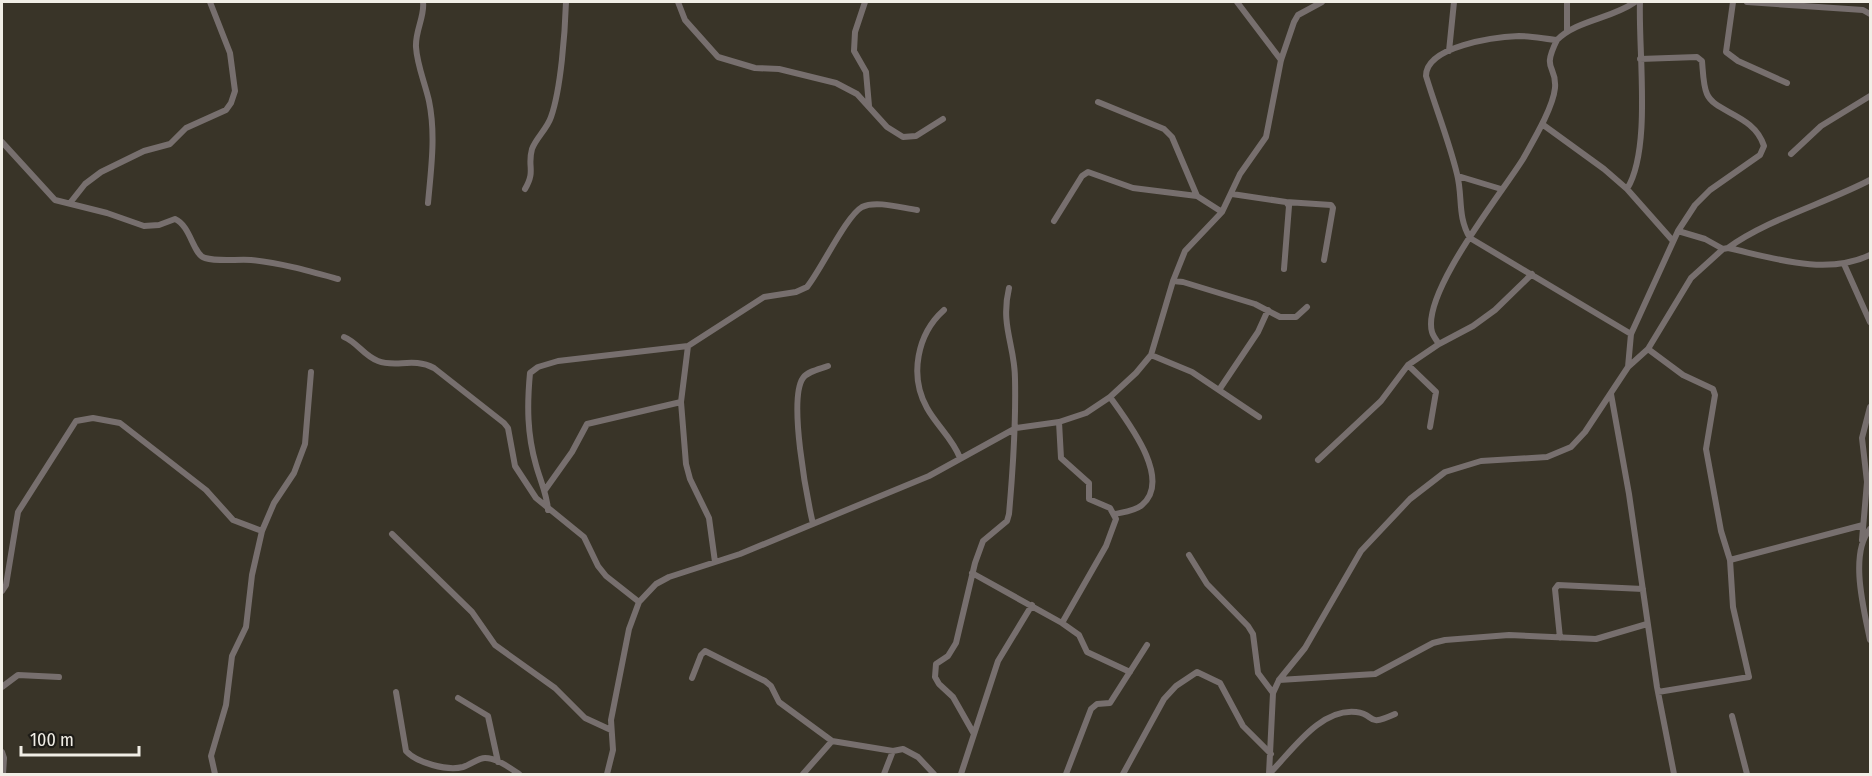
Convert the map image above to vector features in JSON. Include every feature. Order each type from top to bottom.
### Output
[{"type":"street","points":[[70,203],[85,184],[101,172],[144,151],[170,144],[186,128],[226,110],[231,103],[235,91],[230,52],[210,2]]},
{"type":"street","points":[[423,2],[424,9],[417,27],[416,48],[429,102],[433,139],[428,203]]},
{"type":"street","points":[[525,189],[532,176],[530,161],[533,147],[551,116],[566,35],[566,2]]},
{"type":"street","points":[[678,2],[685,20],[717,57],[755,68],[779,69],[836,83],[857,94],[887,127],[903,137],[916,136],[942,119]]},
{"type":"street","points":[[865,2],[855,32],[854,51],[866,72],[869,106]]},
{"type":"street","points":[[1237,2],[1281,60]]},
{"type":"street","points":[[607,774],[613,750],[611,730],[616,688],[629,629],[639,602],[657,584],[669,577],[813,524],[929,476],[1016,428],[1059,422],[1086,413],[1110,397],[1150,355],[1173,281],[1191,243],[1222,212],[1240,174],[1266,136],[1281,60],[1298,15],[1322,2]]},
{"type":"street","points":[[1449,51],[1454,2]]},
{"type":"street","points":[[1567,2],[1567,30]]},
{"type":"street","points":[[1439,344],[1432,332],[1432,316],[1439,294],[1470,237],[1522,160],[1542,124],[1554,91],[1555,85],[1548,65],[1557,40],[1567,30],[1608,18],[1638,2],[1641,110],[1637,170],[1627,189]]},
{"type":"street","points":[[1733,2],[1726,52],[1738,61],[1787,83]]},
{"type":"street","points":[[1747,2],[1863,10],[1870,14]]},
{"type":"street","points":[[1557,40],[1520,36],[1476,42],[1432,59],[1426,68],[1426,76],[1458,176],[1462,226],[1470,237],[1631,334]]},
{"type":"street","points":[[1628,368],[1631,334],[1678,231],[1695,205],[1710,190],[1760,155],[1764,146],[1747,120],[1711,100],[1705,87],[1702,61],[1697,57],[1640,59]]},
{"type":"street","points":[[1791,154],[1821,126],[1870,96]]},
{"type":"street","points":[[1098,102],[1164,129],[1172,137],[1197,196]]},
{"type":"street","points":[[1542,124],[1604,169],[1627,189],[1673,241]]},
{"type":"street","points":[[2,142],[46,193],[55,200],[144,226],[159,225],[175,219],[180,221],[193,239],[197,252],[204,258],[251,260],[289,266],[338,279]]},
{"type":"street","points":[[1054,221],[1082,176],[1088,172],[1132,188],[1197,196],[1222,212]]},
{"type":"street","points":[[1458,176],[1502,189]]},
{"type":"street","points":[[1270,774],[1273,693],[1280,680],[1305,648],[1361,550],[1385,522],[1445,471],[1464,464],[1559,454],[1585,432],[1628,368],[1648,349],[1678,295],[1705,263],[1757,230],[1823,204],[1870,180]]},
{"type":"street","points":[[1232,194],[1286,202],[1331,205],[1333,208],[1324,260]]},
{"type":"street","points":[[1284,269],[1289,210],[1286,202]]},
{"type":"street","points":[[548,510],[545,490],[536,468],[528,423],[530,373],[538,367],[558,361],[688,346],[764,297],[807,287],[851,219],[862,207],[878,205],[917,210]]},
{"type":"street","points":[[1678,231],[1726,248],[1787,261],[1844,264],[1870,255]]},
{"type":"street","points":[[1844,264],[1870,322]]},
{"type":"street","points":[[1318,460],[1381,401],[1408,365],[1480,321],[1532,274]]},
{"type":"street","points":[[1173,281],[1183,282],[1288,318],[1301,315],[1307,307]]},
{"type":"street","points":[[974,734],[953,698],[939,684],[934,669],[936,664],[948,656],[956,643],[972,573],[983,541],[1007,521],[1009,514],[1016,428],[1016,379],[1005,316],[1009,288]]},
{"type":"street","points":[[944,310],[925,333],[920,348],[918,380],[927,409],[955,444],[960,458]]},
{"type":"street","points":[[1219,390],[1258,332],[1268,310]]},
{"type":"street","points":[[344,337],[353,340],[376,361],[424,363],[481,402],[508,428],[514,466],[536,498],[584,537],[598,566],[606,576],[639,602]]},
{"type":"street","points":[[688,346],[681,402],[686,464],[690,479],[709,518],[714,562]]},
{"type":"street","points":[[1648,349],[1683,375],[1713,389],[1715,395],[1706,449],[1721,531],[1730,560],[1733,607],[1749,676],[1658,692]]},
{"type":"street","points":[[1150,355],[1192,372],[1259,417]]},
{"type":"street","points":[[1408,365],[1437,392],[1430,427]]},
{"type":"street","points":[[813,524],[803,481],[799,394],[803,378],[828,366]]},
{"type":"street","points":[[214,774],[212,756],[225,705],[232,656],[246,627],[252,575],[262,531],[274,503],[294,473],[305,444],[310,372]]},
{"type":"street","points":[[1611,393],[1658,692],[1674,774]]},
{"type":"street","points":[[1110,397],[1142,448],[1154,476],[1153,486],[1142,505],[1115,514]]},
{"type":"street","points":[[545,490],[572,452],[587,424],[681,402]]},
{"type":"street","points":[[1870,407],[1862,438],[1867,482],[1860,577],[1870,640]]},
{"type":"street","points":[[2,591],[6,585],[18,512],[76,421],[93,418],[120,423],[206,490],[233,520],[262,531]]},
{"type":"street","points":[[1059,422],[1061,458],[1089,483],[1089,499],[1110,508],[1115,514],[1115,527],[1106,546],[1062,623]]},
{"type":"street","points":[[1730,560],[1863,525]]},
{"type":"street","points":[[1862,540],[1870,529]]},
{"type":"street","points":[[392,534],[472,612],[495,645],[555,688],[585,718],[611,730]]},
{"type":"street","points":[[1189,555],[1207,584],[1253,634],[1258,673],[1273,693]]},
{"type":"street","points":[[972,573],[1032,605],[1079,634],[1087,652],[1131,672]]},
{"type":"street","points":[[1560,638],[1555,590],[1558,585],[1643,589]]},
{"type":"street","points":[[961,774],[998,661],[1032,605]]},
{"type":"street","points":[[1280,680],[1375,675],[1433,643],[1445,640],[1509,635],[1596,639],[1647,624]]},
{"type":"street","points":[[1066,774],[1091,709],[1097,704],[1110,703],[1147,645]]},
{"type":"street","points":[[692,678],[700,654],[705,651],[765,681],[771,686],[779,702],[831,741],[893,751],[903,749],[918,757],[934,774]]},
{"type":"street","points":[[1123,774],[1164,699],[1176,686],[1197,672],[1220,683],[1243,726],[1271,754]]},
{"type":"street","points":[[2,687],[18,675],[59,677]]},
{"type":"street","points":[[396,692],[406,751],[411,757],[425,763],[456,767],[484,758],[498,762],[519,774]]},
{"type":"street","points":[[458,698],[482,710],[488,716],[498,762]]},
{"type":"street","points":[[1270,774],[1316,725],[1335,716],[1356,712],[1372,721],[1380,721],[1395,714]]},
{"type":"street","points":[[1732,716],[1747,774]]},
{"type":"street","points":[[803,774],[831,741]]},
{"type":"street","points":[[884,774],[893,751]]},
{"type":"street","points":[[2,752],[3,774]]}]
